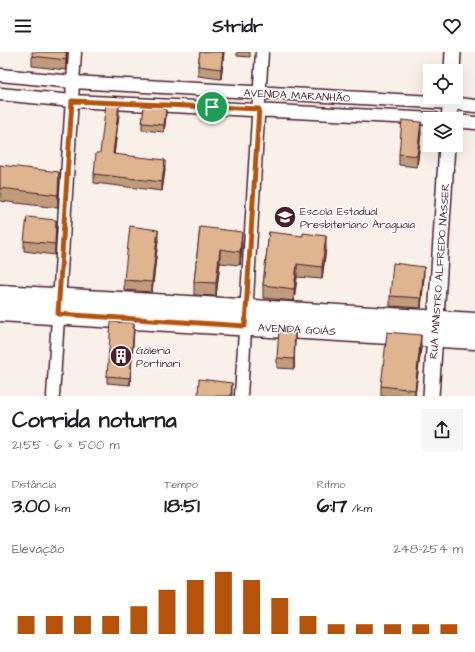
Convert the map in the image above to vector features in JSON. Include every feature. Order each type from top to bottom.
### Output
[{"type":"main road","name":"AVENIDA GOIÁS","points":[[0,295],[58,306],[436,329],[475,339]]},
{"type":"main road","name":"AVENIDA GOIÁS","points":[[0,311],[58,306]]},
{"type":"main road","name":"AVENIDA GOIÁS","points":[[436,329],[475,323]]},
{"type":"street","points":[[53,396],[75,52]]},
{"type":"street","points":[[241,396],[262,52]]},
{"type":"street","points":[[452,64],[453,52]]},
{"type":"street","name":"AVENIDA MARANHÃO","points":[[0,75],[73,82],[260,93],[423,99]]},
{"type":"street","name":"AVENIDA MARANHÃO","points":[[0,94],[72,101],[259,109],[423,118]]},
{"type":"street","name":"AVENIDA MARANHÃO","points":[[463,103],[475,106]]},
{"type":"street","points":[[463,122],[475,123]]},
{"type":"street","name":"RUA MINISTRO ALFREDO NASSER","points":[[431,396],[447,152]]},
{"type":"building","points":[[32,52],[66,52],[66,60],[32,56]]},
{"type":"building","points":[[200,52],[223,52],[221,69],[198,66]]},
{"type":"building","points":[[106,103],[119,104],[113,154],[165,160],[162,182],[94,174],[96,153],[100,153]]},
{"type":"building","points":[[144,106],[166,109],[164,125],[142,123]]},
{"type":"building","points":[[402,120],[421,122],[417,156],[399,154]]},
{"type":"building","points":[[0,165],[59,172],[58,195],[0,188]]},
{"type":"building","points":[[27,217],[56,220],[55,244],[24,241]]},
{"type":"building","points":[[130,226],[158,230],[152,282],[124,280]]},
{"type":"building","points":[[200,227],[242,232],[240,252],[220,249],[216,283],[194,282]]},
{"type":"building","points":[[269,232],[303,236],[303,233],[326,236],[322,267],[297,264],[294,289],[263,285]]},
{"type":"building","points":[[393,263],[424,267],[421,298],[390,296]]},
{"type":"building","name":"Galeria Portinari","points":[[111,322],[134,323],[130,378],[107,376]]},
{"type":"building","points":[[279,329],[295,330],[294,359],[277,358]]},
{"type":"building","points":[[387,332],[421,335],[415,390],[381,386]]},
{"type":"building","points":[[199,379],[232,383],[231,396],[198,396]]},
{"type":"place","name":"Escola Estadual Presbiteriano Araguaia","points":[[285,217]]},
{"type":"place","name":"Galeria Portinari","points":[[121,356]]},
{"type":"route","points":[[72,101],[212,107],[259,109],[245,326],[58,314],[72,101]]}]
